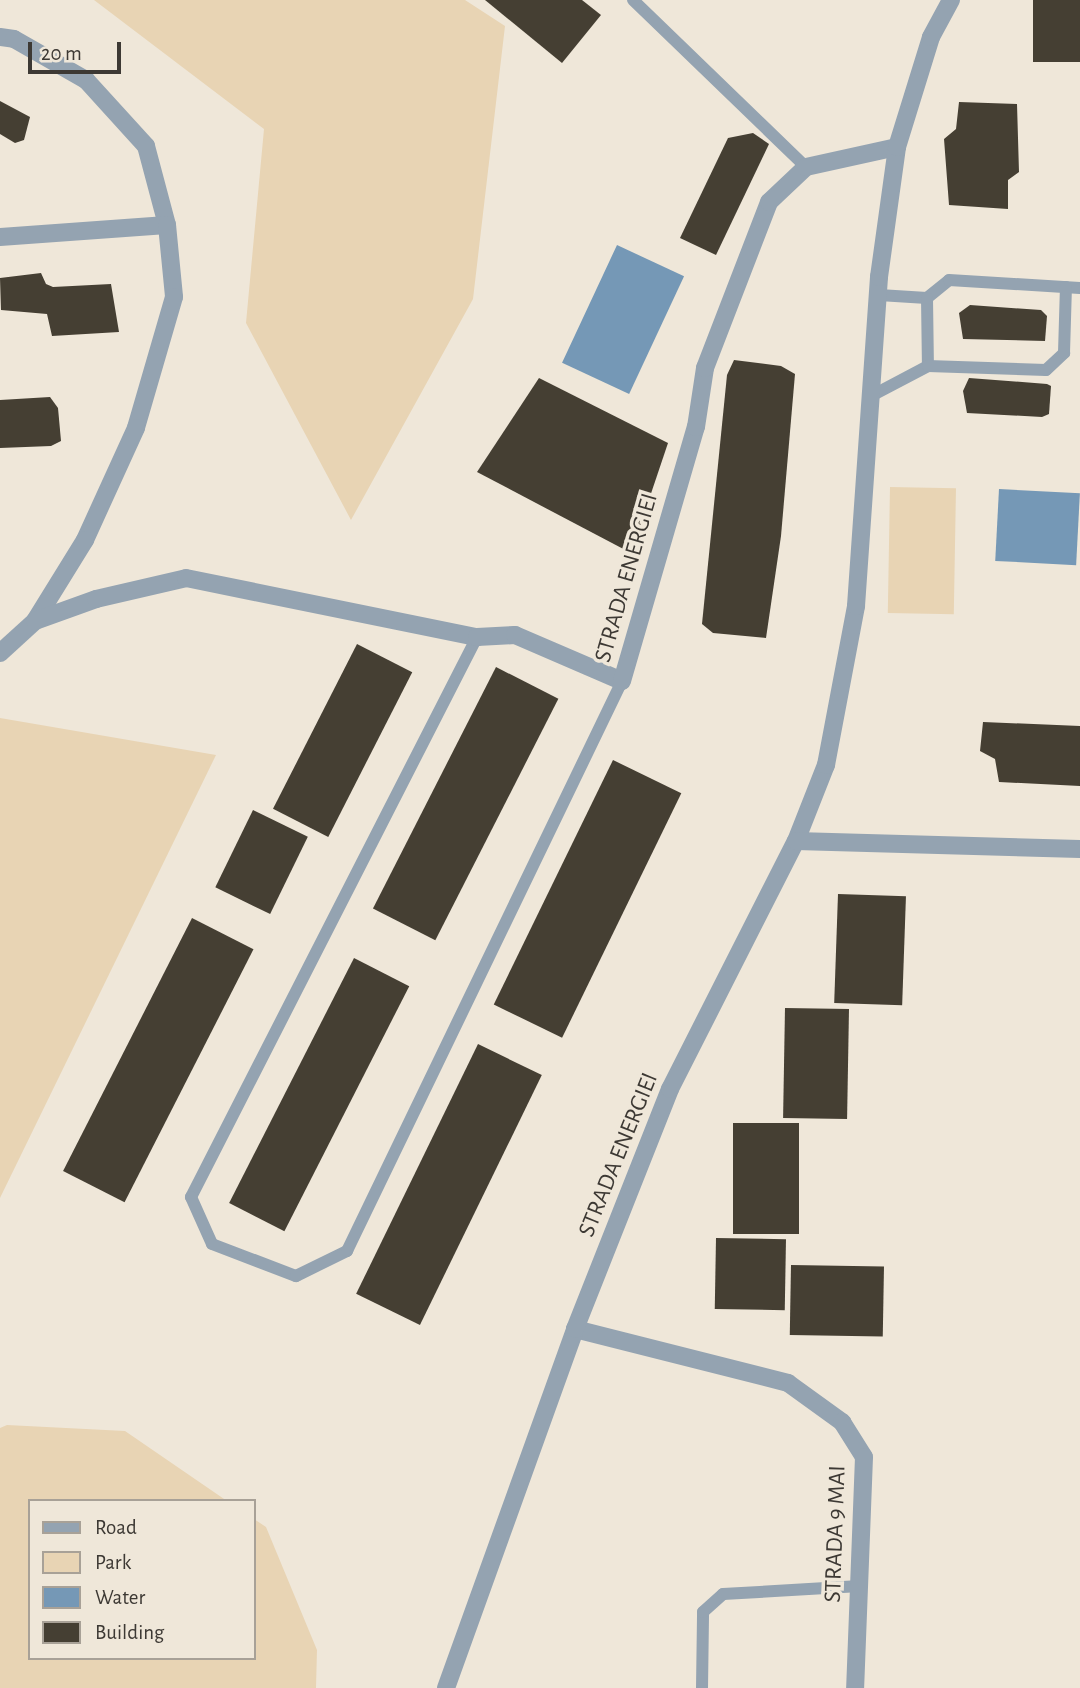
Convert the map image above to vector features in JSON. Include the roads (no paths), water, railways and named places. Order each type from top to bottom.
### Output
[{"type":"street","name":"STRADA ENERGIEI","points":[[446,1688],[575,1329],[670,1089],[796,841],[826,765],[856,606],[878,295],[897,147],[918,72],[951,0]]},
{"type":"street","points":[[0,37],[14,39],[86,80],[146,146],[167,225],[174,297],[135,428],[85,540],[36,621]]},
{"type":"street","points":[[806,167],[897,147]]},
{"type":"street","name":"STRADA ENERGIEI","points":[[0,653],[36,621],[96,599],[186,579],[477,637],[515,635],[622,681],[696,427],[705,368],[769,202],[806,167]]},
{"type":"street","points":[[0,237],[167,225]]},
{"type":"street","points":[[796,841],[1080,849]]},
{"type":"street","name":"STRADA 9 MAI","points":[[575,1329],[788,1383],[842,1422],[864,1457],[855,1688]]},
{"type":"lane","points":[[634,0],[806,167]]},
{"type":"lane","points":[[878,295],[927,298],[948,280],[1080,288]]},
{"type":"lane","points":[[873,395],[928,366],[1046,370],[1064,354],[1066,288]]},
{"type":"lane","points":[[927,298],[928,366]]},
{"type":"lane","points":[[477,637],[191,1197],[212,1244],[296,1276],[347,1251],[622,681]]},
{"type":"lane","points":[[702,1688],[703,1612],[723,1594],[860,1586]]},
{"type":"water","points":[[617,245],[684,276],[629,394],[562,363]]},
{"type":"water","points":[[999,489],[1080,493],[1076,565],[995,561]]}]
